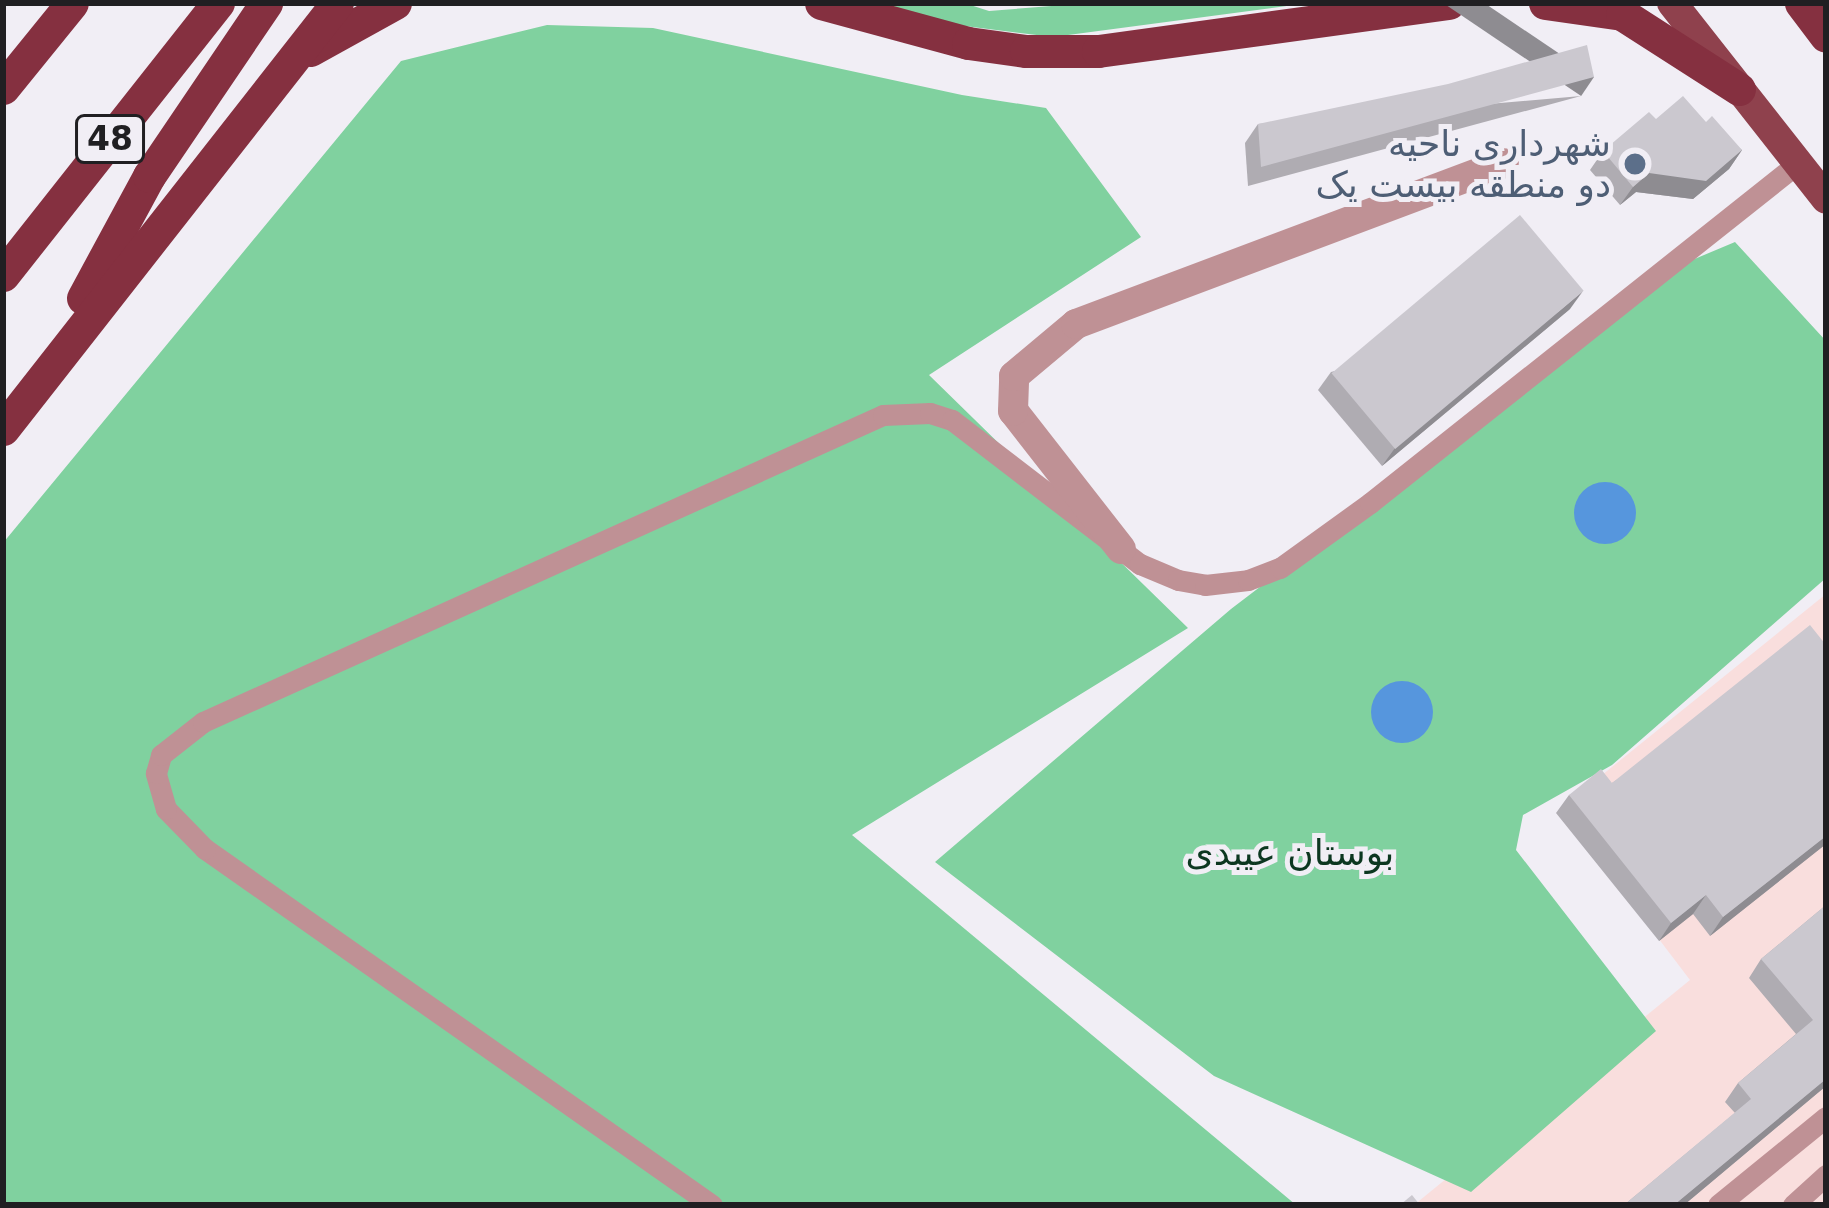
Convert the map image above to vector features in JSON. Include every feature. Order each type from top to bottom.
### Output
[{"type":"highway","points":[[3,88],[72,3]]},
{"type":"highway","name":"48","points":[[3,275],[218,3]]},
{"type":"highway","points":[[40,380],[149,176],[266,3]]},
{"type":"highway","points":[[3,429],[283,67],[338,3]]},
{"type":"highway","points":[[283,67],[395,3]]},
{"type":"highway","points":[[821,3],[968,43],[1025,51],[1097,51],[1449,3]]},
{"type":"highway","points":[[1545,3],[1622,14],[1739,89]]},
{"type":"highway","points":[[1801,3],[1826,36]]},
{"type":"main road","points":[[1672,3],[1826,199]]},
{"type":"street","points":[[1121,549],[1013,411],[1015,376],[1076,324],[1504,163]]},
{"type":"lane","points":[[712,1205],[205,849],[166,809],[156,773],[160,755],[203,722],[883,415],[906,412],[952,420],[1121,549],[1178,580],[1205,585],[1248,580],[1280,568],[1370,502],[1798,163]]},
{"type":"lane","points":[[1718,1205],[1826,1117]]},
{"type":"lane","points":[[1792,1205],[1826,1175]]},
{"type":"shaded area","points":[[1826,594],[1826,1205],[1414,1205],[1690,980],[1560,809]]},
{"type":"green space","points":[[874,3],[964,3],[989,11],[1090,3],[1309,3],[1053,37],[933,22]]},
{"type":"green space","points":[[547,25],[653,28],[962,95],[1046,108],[1141,237],[929,375],[1188,628],[852,835],[1296,1205],[3,1205],[3,543],[401,61]]},
{"type":"green space","name":"بوستان عیبدی","points":[[1735,242],[1826,341],[1826,578],[1612,765],[1523,815],[1516,850],[1656,1031],[1471,1192],[1214,1076],[935,862],[1231,609],[1685,263]]},
{"type":"water","points":[[1605,482],[1627,491],[1636,513],[1627,535],[1605,544],[1583,535],[1574,513],[1583,491]]},
{"type":"water","points":[[1402,681],[1424,690],[1433,712],[1424,734],[1402,743],[1380,734],[1371,712],[1380,690]]},
{"type":"building","points":[[1587,45],[1594,77],[1261,167],[1258,124],[1448,84]]},
{"type":"building","points":[[1683,96],[1706,122],[1712,116],[1742,150],[1706,181],[1649,173],[1633,187],[1603,151],[1649,112],[1656,119]]},
{"type":"building","points":[[1520,215],[1584,291],[1395,449],[1332,373]]},
{"type":"building","points":[[1810,625],[1826,645],[1826,836],[1723,917],[1706,895],[1671,923],[1569,795],[1601,769],[1612,783]]},
{"type":"building","points":[[1826,905],[1826,1079],[1674,1205],[1624,1205],[1751,1099],[1738,1083],[1813,1020],[1761,959]]},
{"type":"building","points":[[1412,1195],[1420,1205],[1400,1205]]},
{"type":"place","name":"شهرداری ناحیه دو منطقه بیست یک","points":[[1635,164]]}]
